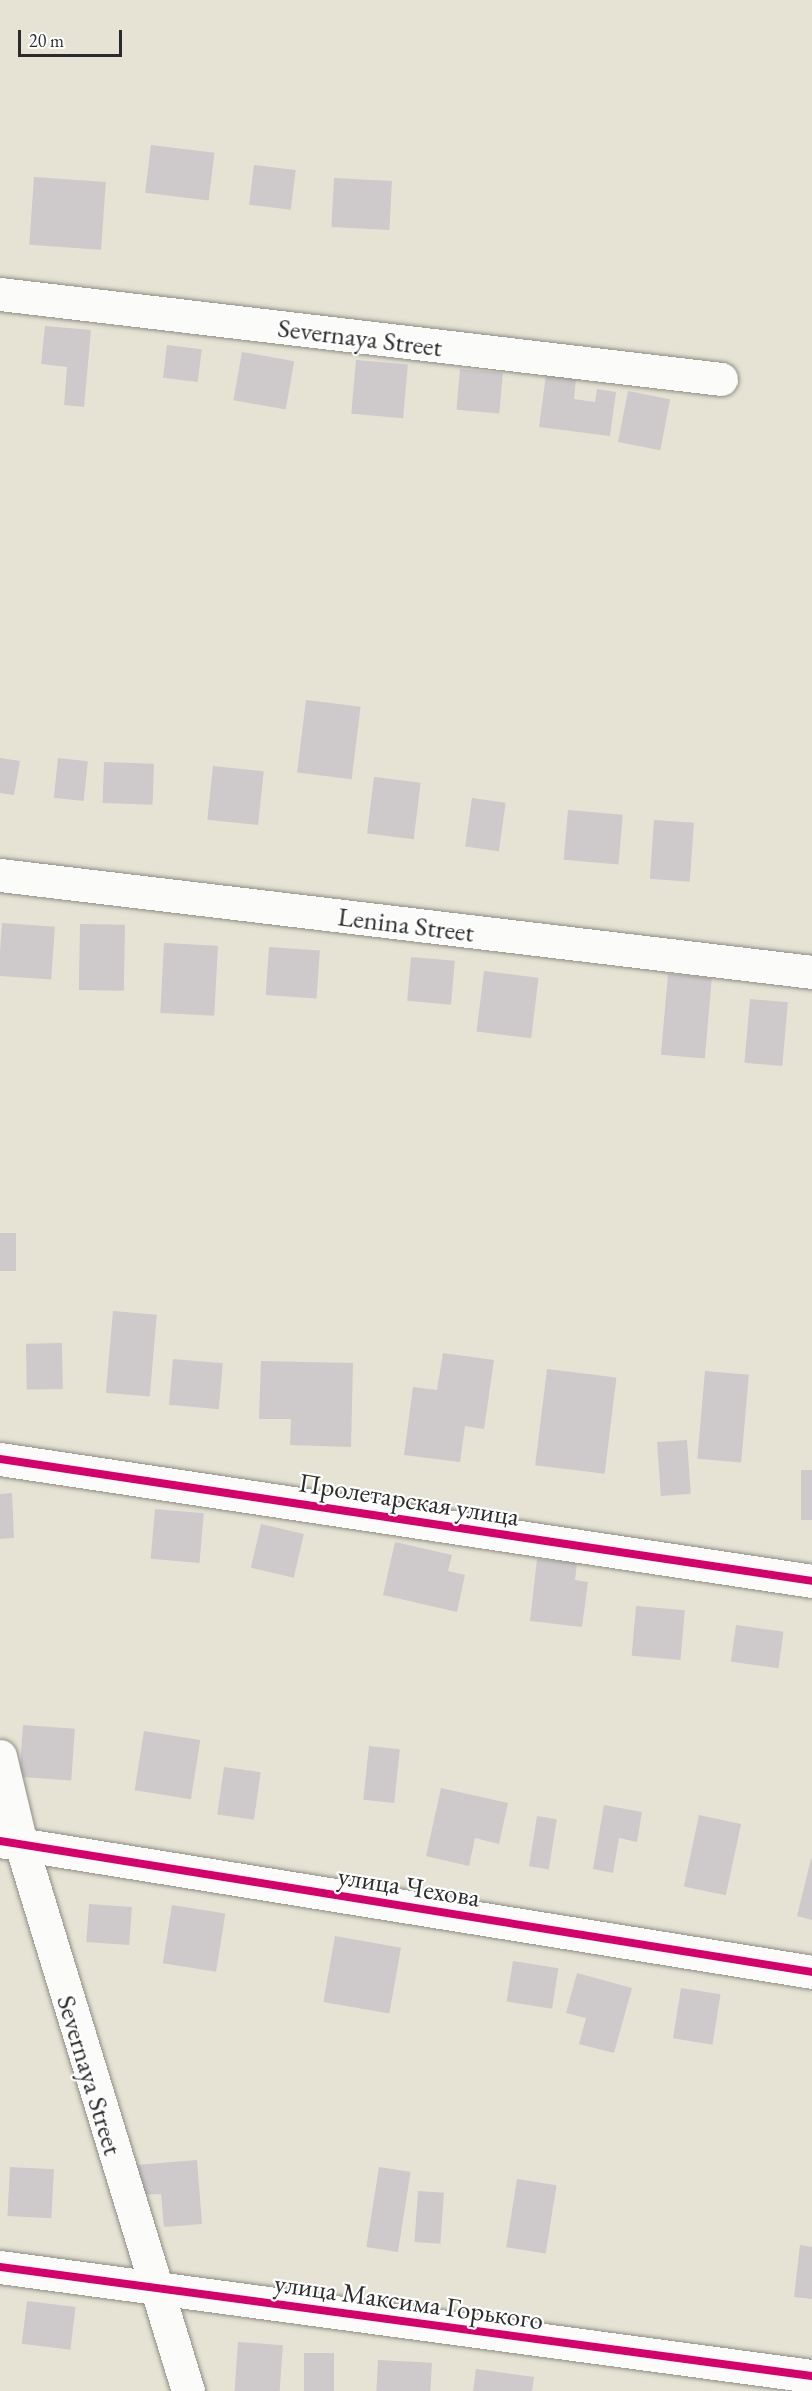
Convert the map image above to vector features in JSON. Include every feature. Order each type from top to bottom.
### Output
[{"type":"street","name":"Severnaya Street","points":[[0,294],[721,379]]},
{"type":"street","name":"Lenina Street","points":[[0,875],[812,972]]},
{"type":"street","name":"Пролетарская улица","points":[[0,1459],[812,1581]]},
{"type":"street","name":"Severnaya Street","points":[[0,1756],[10,1843],[188,2391]]},
{"type":"street","name":"улица Чехова","points":[[10,1843],[812,1972]]},
{"type":"street","name":"улица Максима Горького","points":[[0,2267],[812,2376]]},
{"type":"building","points":[[151,145],[215,153],[209,200],[145,193]]},
{"type":"building","points":[[254,165],[296,170],[291,210],[249,205]]},
{"type":"building","points":[[34,177],[106,182],[101,250],[29,245]]},
{"type":"building","points":[[334,178],[392,181],[389,230],[331,227]]},
{"type":"building","points":[[45,326],[91,330],[84,407],[64,405],[67,367],[41,364]]},
{"type":"building","points":[[167,345],[202,349],[198,382],[163,378]]},
{"type":"building","points":[[242,352],[294,361],[286,409],[233,400]]},
{"type":"building","points":[[356,360],[408,365],[403,418],[351,414]]},
{"type":"building","points":[[460,369],[503,373],[499,414],[456,410]]},
{"type":"building","points":[[546,375],[576,379],[574,399],[595,402],[597,389],[616,392],[610,436],[539,427]]},
{"type":"building","points":[[628,391],[670,399],[660,450],[618,442]]},
{"type":"building","points":[[306,700],[361,707],[352,779],[297,772]]},
{"type":"building","points":[[0,758],[20,761],[14,795],[0,793]]},
{"type":"building","points":[[58,758],[88,761],[84,801],[54,798]]},
{"type":"building","points":[[104,762],[154,764],[153,805],[103,803]]},
{"type":"building","points":[[213,766],[264,771],[258,825],[207,820]]},
{"type":"building","points":[[374,777],[421,783],[414,839],[367,834]]},
{"type":"building","points":[[472,798],[506,803],[499,851],[465,847]]},
{"type":"building","points":[[568,810],[623,815],[618,865],[564,860]]},
{"type":"building","points":[[654,820],[694,823],[690,882],[650,879]]},
{"type":"building","points":[[2,923],[55,927],[51,980],[0,976]]},
{"type":"building","points":[[80,924],[125,925],[124,991],[79,990]]},
{"type":"building","points":[[164,943],[218,946],[214,1016],[160,1013]]},
{"type":"building","points":[[269,947],[320,951],[317,998],[266,995]]},
{"type":"building","points":[[411,957],[455,961],[451,1005],[407,1001]]},
{"type":"building","points":[[484,971],[539,978],[531,1038],[477,1032]]},
{"type":"building","points":[[668,974],[712,978],[705,1059],[661,1055]]},
{"type":"building","points":[[750,999],[788,1002],[782,1066],[744,1063]]},
{"type":"building","points":[[0,1233],[16,1233],[16,1271],[0,1271]]},
{"type":"building","points":[[113,1311],[157,1315],[150,1397],[106,1393]]},
{"type":"building","points":[[62,1343],[63,1389],[27,1390],[26,1344]]},
{"type":"building","points":[[443,1353],[494,1360],[484,1429],[465,1426],[460,1462],[404,1455],[413,1387],[437,1390]]},
{"type":"building","points":[[173,1359],[223,1363],[219,1409],[169,1405]]},
{"type":"building","points":[[261,1361],[353,1363],[351,1447],[290,1445],[291,1419],[259,1419]]},
{"type":"building","points":[[547,1369],[616,1378],[605,1474],[535,1465]]},
{"type":"building","points":[[705,1371],[749,1375],[741,1462],[697,1459]]},
{"type":"building","points":[[687,1440],[691,1494],[661,1496],[657,1442]]},
{"type":"building","points":[[801,1470],[812,1470],[812,1520],[801,1520]]},
{"type":"building","points":[[12,1493],[14,1538],[0,1539],[0,1494]]},
{"type":"building","points":[[155,1509],[204,1513],[199,1563],[151,1559]]},
{"type":"building","points":[[261,1524],[304,1534],[294,1578],[251,1568]]},
{"type":"building","points":[[395,1542],[452,1555],[448,1571],[465,1575],[457,1612],[383,1595]]},
{"type":"building","points":[[537,1559],[577,1563],[575,1580],[588,1582],[582,1627],[530,1621]]},
{"type":"building","points":[[636,1606],[685,1610],[680,1660],[632,1656]]},
{"type":"building","points":[[736,1625],[784,1632],[778,1668],[731,1662]]},
{"type":"building","points":[[23,1725],[75,1729],[71,1781],[19,1777]]},
{"type":"building","points":[[144,1731],[200,1740],[191,1799],[135,1790]]},
{"type":"building","points":[[369,1746],[400,1749],[394,1803],[363,1800]]},
{"type":"building","points":[[224,1767],[261,1772],[254,1820],[217,1815]]},
{"type":"building","points":[[441,1788],[508,1803],[499,1844],[475,1838],[469,1866],[426,1856]]},
{"type":"building","points":[[604,1805],[642,1812],[637,1842],[619,1838],[613,1873],[593,1869]]},
{"type":"building","points":[[699,1815],[741,1824],[726,1895],[684,1886]]},
{"type":"building","points":[[537,1816],[557,1819],[549,1870],[529,1866]]},
{"type":"building","points":[[812,1859],[812,1920],[797,1916]]},
{"type":"building","points":[[89,1904],[132,1907],[129,1945],[86,1942]]},
{"type":"building","points":[[172,1905],[225,1913],[216,1972],[163,1963]]},
{"type":"building","points":[[335,1936],[401,1948],[389,2014],[323,2002]]},
{"type":"building","points":[[513,1961],[558,1968],[552,2009],[507,2001]]},
{"type":"building","points":[[577,1973],[632,1988],[614,2053],[579,2044],[586,2018],[566,2013]]},
{"type":"building","points":[[681,1988],[721,1994],[713,2045],[673,2038]]},
{"type":"building","points":[[197,2160],[202,2224],[164,2227],[161,2194],[138,2195],[136,2165]]},
{"type":"building","points":[[10,2167],[54,2169],[51,2218],[7,2216]]},
{"type":"building","points":[[379,2167],[411,2172],[398,2252],[366,2247]]},
{"type":"building","points":[[517,2179],[557,2185],[546,2253],[506,2247]]},
{"type":"building","points":[[418,2191],[444,2193],[440,2244],[414,2242]]},
{"type":"building","points":[[800,2245],[812,2247],[812,2299],[794,2297]]},
{"type":"building","points":[[27,2301],[76,2307],[70,2350],[22,2344]]},
{"type":"building","points":[[238,2342],[283,2345],[280,2391],[235,2391]]},
{"type":"building","points":[[304,2353],[334,2353],[334,2391],[304,2391]]},
{"type":"building","points":[[378,2360],[432,2363],[430,2391],[376,2391]]},
{"type":"building","points":[[476,2369],[534,2377],[532,2391],[473,2391]]},
{"type":"cycle path","points":[[0,1459],[812,1581]]},
{"type":"cycle path","points":[[0,1841],[812,1972]]},
{"type":"cycle path","points":[[0,2267],[812,2376]]}]
